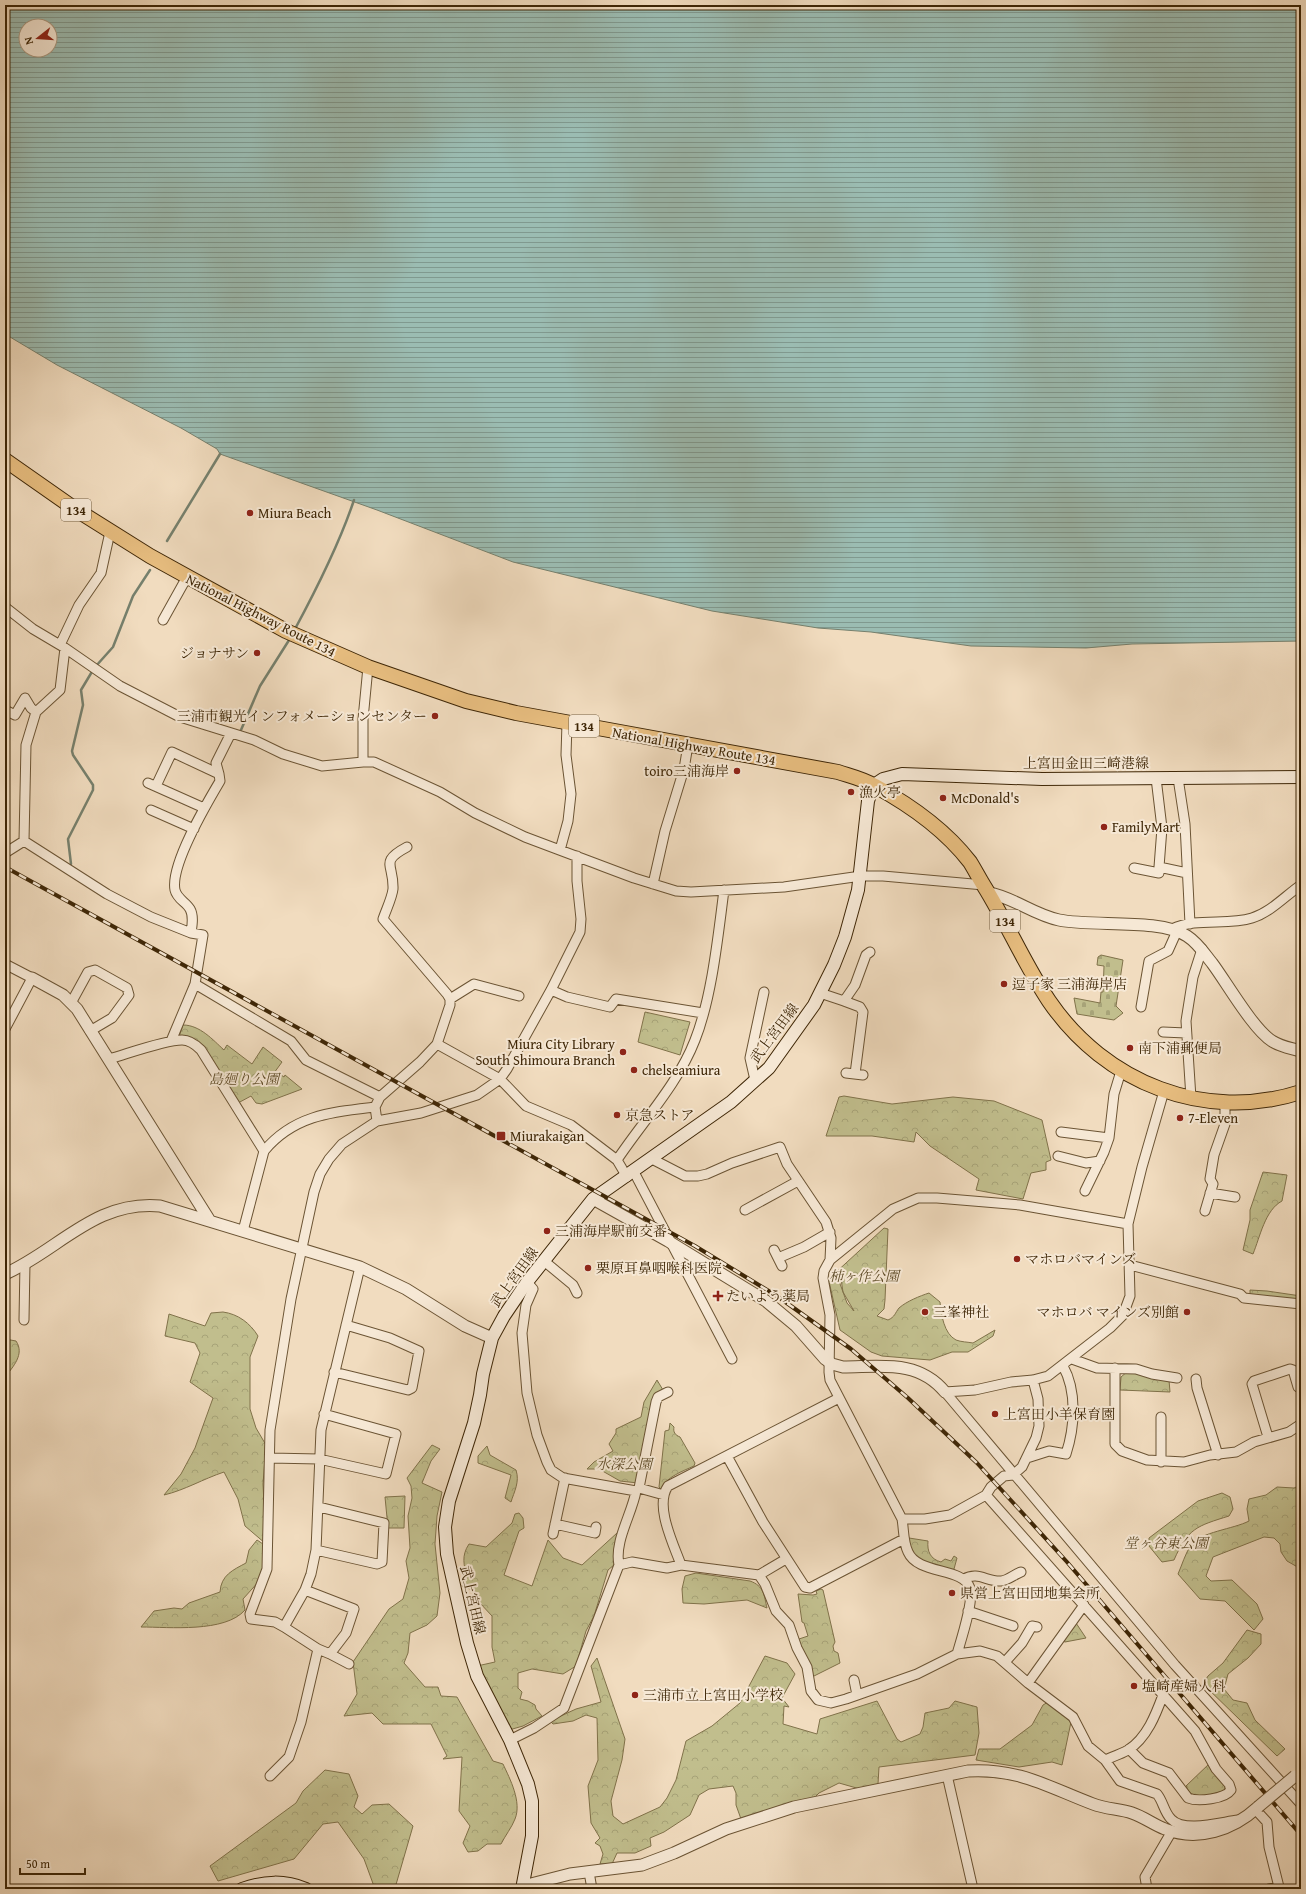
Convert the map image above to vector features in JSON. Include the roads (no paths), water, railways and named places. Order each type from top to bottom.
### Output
[{"type":"highway","name":"National Highway Route 134","points":[[5,460],[75,510],[187,577],[300,638],[368,667],[490,707],[567,723],[838,772],[874,785],[931,822],[970,863],[1039,984],[1061,1017],[1092,1050],[1121,1071],[1164,1091],[1191,1098],[1225,1102],[1270,1100],[1301,1092]]},
{"type":"main road","name":"上宮田金田三崎港線","points":[[874,785],[883,779],[902,774],[1008,778],[1301,777]]},
{"type":"main road","name":"武上宮田線","points":[[522,1887],[532,1836],[533,1810],[528,1784],[510,1740],[477,1676],[467,1644],[447,1554],[445,1527],[449,1501],[474,1423],[483,1374],[492,1338],[504,1316],[527,1282],[594,1199],[652,1160],[731,1102],[756,1080],[768,1068],[814,1005],[834,965],[853,913],[861,876],[868,801],[874,785]]},
{"type":"main road","points":[[242,1889],[260,1883],[279,1882],[306,1889]]},
{"type":"street","points":[[24,841],[26,745],[36,712],[60,690],[62,647],[79,605],[101,573],[110,532]]},
{"type":"street","points":[[163,620],[187,577]]},
{"type":"street","points":[[5,607],[33,629],[120,686],[180,717],[254,740],[282,754],[322,766],[374,762],[440,792],[475,813],[525,837],[676,891],[691,892],[784,887],[861,876],[883,876],[986,889],[1038,914],[1058,919],[1088,923],[1156,926],[1174,930],[1189,937],[1202,949],[1262,1033],[1278,1044],[1301,1051]]},
{"type":"street","points":[[363,762],[363,719],[368,667]]},
{"type":"street","points":[[5,710],[15,716],[24,698],[36,712]]},
{"type":"street","points":[[560,850],[568,821],[571,794],[566,756],[567,723]]},
{"type":"street","points":[[192,933],[193,917],[190,909],[179,898],[175,890],[175,881],[182,852],[220,780],[216,763],[231,733]]},
{"type":"street","points":[[653,884],[665,830],[684,769],[688,745]]},
{"type":"street","points":[[204,808],[152,785],[172,752],[219,774]]},
{"type":"street","points":[[1134,868],[1159,873],[1162,828],[1156,778]]},
{"type":"street","points":[[1178,778],[1185,824],[1190,924]]},
{"type":"street","points":[[151,810],[194,829]]},
{"type":"street","points":[[5,853],[24,841]]},
{"type":"street","points":[[24,841],[107,894],[151,917],[192,933],[203,935],[195,984],[171,1041]]},
{"type":"street","points":[[377,1121],[375,1107],[380,1097],[420,1062],[437,1044],[450,1005],[450,999],[383,919],[393,889],[389,866],[390,860],[394,854],[407,847]]},
{"type":"street","points":[[349,1664],[318,1649],[275,1622],[250,1619],[250,1614],[267,1569],[270,1430],[291,1299],[314,1192],[320,1174],[329,1158],[342,1144],[377,1121],[421,1113],[477,1094],[500,1079],[508,1069],[551,990],[580,932],[581,919],[577,881],[577,856]]},
{"type":"street","points":[[1159,867],[1187,873]]},
{"type":"street","points":[[1141,1007],[1147,996],[1150,971],[1149,961],[1168,951],[1174,930],[1181,925],[1251,918],[1270,908],[1301,885]]},
{"type":"street","points":[[617,1160],[686,1059],[696,1039],[712,970],[724,890]]},
{"type":"street","points":[[1191,1098],[1186,1021],[1193,977],[1202,949]]},
{"type":"street","points":[[844,1001],[855,985],[866,955],[870,952]]},
{"type":"street","points":[[5,964],[62,995],[71,1003],[210,1221]]},
{"type":"street","points":[[71,1003],[88,972],[95,970],[127,988],[129,995],[112,1018],[90,1031]]},
{"type":"street","points":[[5,1029],[32,978]]},
{"type":"street","points":[[195,984],[291,1041],[306,1060],[380,1097]]},
{"type":"street","points":[[450,999],[474,984],[519,996]]},
{"type":"street","points":[[551,990],[567,997],[610,1006],[616,1000],[703,1013]]},
{"type":"street","points":[[756,1080],[750,1058],[764,992]]},
{"type":"street","points":[[820,993],[860,1007],[863,1012],[855,1074]]},
{"type":"street","points":[[1163,1032],[1186,1033]]},
{"type":"street","points":[[108,1059],[171,1041],[183,1040],[195,1045],[201,1050],[264,1151]]},
{"type":"street","points":[[437,1044],[500,1079],[526,1106],[571,1125],[617,1160],[631,1174],[673,1245],[732,1358]]},
{"type":"street","points":[[1085,1191],[1100,1161],[1108,1138],[1114,1094],[1121,1071]]},
{"type":"street","points":[[945,1392],[975,1390],[1048,1376],[1072,1359],[1110,1328],[1123,1315],[1130,1296],[1128,1224],[1142,1167],[1164,1091]]},
{"type":"street","points":[[1205,1211],[1213,1184],[1210,1179],[1214,1155],[1225,1124],[1225,1102]]},
{"type":"street","points":[[243,1231],[264,1151],[276,1137],[297,1125],[331,1112],[375,1107]]},
{"type":"street","points":[[1061,1132],[1108,1138]]},
{"type":"street","points":[[652,1160],[685,1176],[698,1176],[780,1147],[787,1164],[826,1222],[831,1238],[830,1260]]},
{"type":"street","points":[[1058,1156],[1086,1163],[1100,1161]]},
{"type":"street","points":[[745,1210],[798,1181]]},
{"type":"street","points":[[1210,1193],[1235,1197]]},
{"type":"street","points":[[958,1654],[971,1599],[970,1587],[964,1580],[917,1562],[912,1559],[908,1552],[904,1539],[902,1519],[830,1380],[830,1315],[823,1278],[824,1271],[830,1260],[893,1209],[918,1198],[937,1198],[1020,1205],[1128,1224]]},
{"type":"street","points":[[594,1199],[673,1245],[774,1307],[796,1326],[818,1353],[829,1362],[843,1367],[907,1368],[926,1375],[938,1384],[1174,1665],[1301,1804]]},
{"type":"street","points":[[5,1274],[96,1218],[120,1208],[143,1205],[160,1206],[360,1267],[406,1290],[465,1326],[492,1338]]},
{"type":"street","points":[[778,1258],[805,1251],[830,1232]]},
{"type":"street","points":[[544,1261],[573,1285],[576,1293]]},
{"type":"street","points":[[24,1320],[25,1263]]},
{"type":"street","points":[[1130,1266],[1240,1294],[1244,1298],[1301,1304]]},
{"type":"street","points":[[284,1627],[311,1574],[316,1550],[319,1507],[319,1440],[360,1267]]},
{"type":"street","points":[[527,1282],[533,1288],[526,1305],[522,1333],[527,1393],[541,1450],[551,1470],[565,1478],[638,1489],[664,1495]]},
{"type":"street","points":[[334,1372],[408,1390],[412,1388],[419,1351],[390,1338],[346,1325]]},
{"type":"street","points":[[1072,1359],[1097,1368],[1136,1369],[1152,1374],[1177,1378]]},
{"type":"street","points":[[1027,1458],[1049,1452],[1066,1454],[1072,1438],[1073,1416],[1069,1379],[1063,1366]]},
{"type":"street","points":[[1115,1368],[1115,1444],[1122,1451],[1148,1460],[1161,1462],[1188,1461],[1202,1456],[1236,1452],[1254,1442],[1289,1432],[1301,1424]]},
{"type":"street","points":[[1268,1437],[1252,1384],[1254,1381],[1290,1369],[1293,1370],[1298,1387],[1301,1389]]},
{"type":"street","points":[[1196,1379],[1211,1423],[1218,1455]]},
{"type":"street","points":[[902,1519],[924,1519],[950,1515],[986,1495],[991,1487],[1004,1476],[1013,1475],[1022,1467],[1039,1426],[1038,1399],[1033,1380]]},
{"type":"street","points":[[510,1740],[534,1728],[564,1708],[619,1564],[617,1558],[621,1539],[638,1489],[656,1402],[658,1396],[668,1392]]},
{"type":"street","points":[[681,1565],[662,1510],[664,1495],[668,1486],[839,1398]]},
{"type":"street","points":[[270,1458],[319,1459],[386,1474],[397,1436],[394,1432],[324,1414]]},
{"type":"street","points":[[1161,1417],[1161,1462]]},
{"type":"street","points":[[727,1456],[763,1522],[804,1587],[810,1588],[904,1539]]},
{"type":"street","points":[[553,1534],[565,1478]]},
{"type":"street","points":[[986,1495],[1195,1730],[1216,1769],[1231,1787],[1230,1792],[1204,1800],[1188,1798],[1169,1773],[1142,1762],[1129,1749]]},
{"type":"street","points":[[316,1550],[377,1564],[382,1562],[384,1541],[384,1523],[319,1507]]},
{"type":"street","points":[[555,1524],[586,1534],[595,1533],[596,1527]]},
{"type":"street","points":[[619,1564],[632,1562],[667,1568],[681,1565],[759,1575],[786,1559]]},
{"type":"street","points":[[964,1580],[970,1576],[977,1576],[1001,1581],[1021,1572]]},
{"type":"street","points":[[759,1575],[765,1584],[776,1611],[789,1625],[797,1648],[807,1667],[811,1691],[818,1700],[831,1703],[917,1674],[958,1654],[980,1651],[997,1656],[1028,1683],[1073,1717],[1088,1746],[1105,1760],[1120,1781],[1157,1794],[1161,1799],[1168,1815],[1176,1822],[1196,1826],[1243,1820]]},
{"type":"street","points":[[304,1590],[354,1610],[346,1633],[330,1654]]},
{"type":"street","points":[[1028,1683],[1084,1605]]},
{"type":"street","points":[[968,1611],[1013,1626]]},
{"type":"street","points":[[1005,1662],[1022,1643],[1032,1626],[1037,1627]]},
{"type":"street","points":[[270,1776],[289,1757],[301,1722],[318,1649]]},
{"type":"street","points":[[854,1680],[857,1695]]},
{"type":"street","points":[[1105,1760],[1129,1749],[1142,1737],[1155,1716],[1163,1695]]},
{"type":"street","points":[[522,1887],[560,1876],[642,1865],[674,1853],[726,1829],[801,1805],[968,1771],[985,1771],[1020,1775],[1051,1786],[1093,1804],[1134,1814],[1172,1832],[1196,1834],[1208,1833],[1227,1828],[1243,1820],[1298,1773]]},
{"type":"street","points":[[947,1775],[973,1889]]},
{"type":"street","points":[[1256,1808],[1267,1822],[1269,1847],[1279,1887],[1269,1889]]},
{"type":"street","points":[[1147,1889],[1145,1877],[1172,1832]]},
{"type":"street","points":[[589,1872],[592,1889]]},
{"type":"water","points":[[5,5],[1301,5],[1301,641],[1132,644],[1086,648],[971,646],[871,632],[818,628],[712,611],[513,562],[377,510],[220,454],[217,449],[181,428],[57,365],[5,334]]},
{"type":"waterway","points":[[167,541],[220,454]]},
{"type":"waterway","points":[[295,629],[327,566],[354,500]]},
{"type":"waterway","points":[[96,666],[113,647],[133,596],[150,570]]},
{"type":"waterway","points":[[241,730],[260,686],[291,637]]},
{"type":"waterway","points":[[71,864],[68,839],[93,790],[93,785],[73,755],[72,751],[83,705],[81,690],[93,670]]},
{"type":"railway","points":[[5,867],[695,1246],[777,1296],[851,1349],[908,1398],[977,1463],[1067,1562],[1301,1835]]},
{"type":"place","name":"Miura Beach","points":[[250,513]]},
{"type":"place","name":"ジョナサン","points":[[257,653]]},
{"type":"place","name":"三浦市観光インフォメーションセンター","points":[[435,716]]},
{"type":"place","name":"toiro三浦海岸","points":[[737,771]]},
{"type":"place","name":"漁火亭","points":[[851,792]]},
{"type":"place","name":"McDonald's","points":[[943,798]]},
{"type":"place","name":"FamilyMart","points":[[1104,827]]},
{"type":"place","name":"逗子家 三浦海岸店","points":[[1004,984]]},
{"type":"place","name":"南下浦郵便局","points":[[1130,1048]]},
{"type":"place","name":"Miura City Library South Shimoura Branch","points":[[623,1052]]},
{"type":"place","name":"chelseamiura","points":[[634,1070]]},
{"type":"place","name":"京急ストア","points":[[617,1115]]},
{"type":"place","name":"7-Eleven","points":[[1180,1118]]},
{"type":"place","name":"Miurakaigan","points":[[501,1136]]},
{"type":"place","name":"三浦海岸駅前交番","points":[[547,1231]]},
{"type":"place","name":"マホロバマインズ","points":[[1017,1259]]},
{"type":"place","name":"栗原耳鼻咽喉科医院","points":[[588,1268]]},
{"type":"place","name":"たいよう薬局","points":[[718,1296]]},
{"type":"place","name":"三峯神社","points":[[925,1312]]},
{"type":"place","name":"マホロバ マインズ別館","points":[[1187,1312]]},
{"type":"place","name":"上宮田小羊保育園","points":[[995,1414]]},
{"type":"place","name":"県営上宮田団地集会所","points":[[952,1593]]},
{"type":"place","name":"塩崎産婦人科","points":[[1134,1686]]},
{"type":"place","name":"三浦市立上宮田小学校","points":[[635,1695]]},
{"type":"park label","name":"島廻り公園","points":[[244,1079]]},
{"type":"park label","name":"柿ヶ作公園","points":[[864,1276]]},
{"type":"park label","name":"水深公園","points":[[624,1464]]},
{"type":"park label","name":"堂ヶ谷東公園","points":[[1166,1543]]}]
